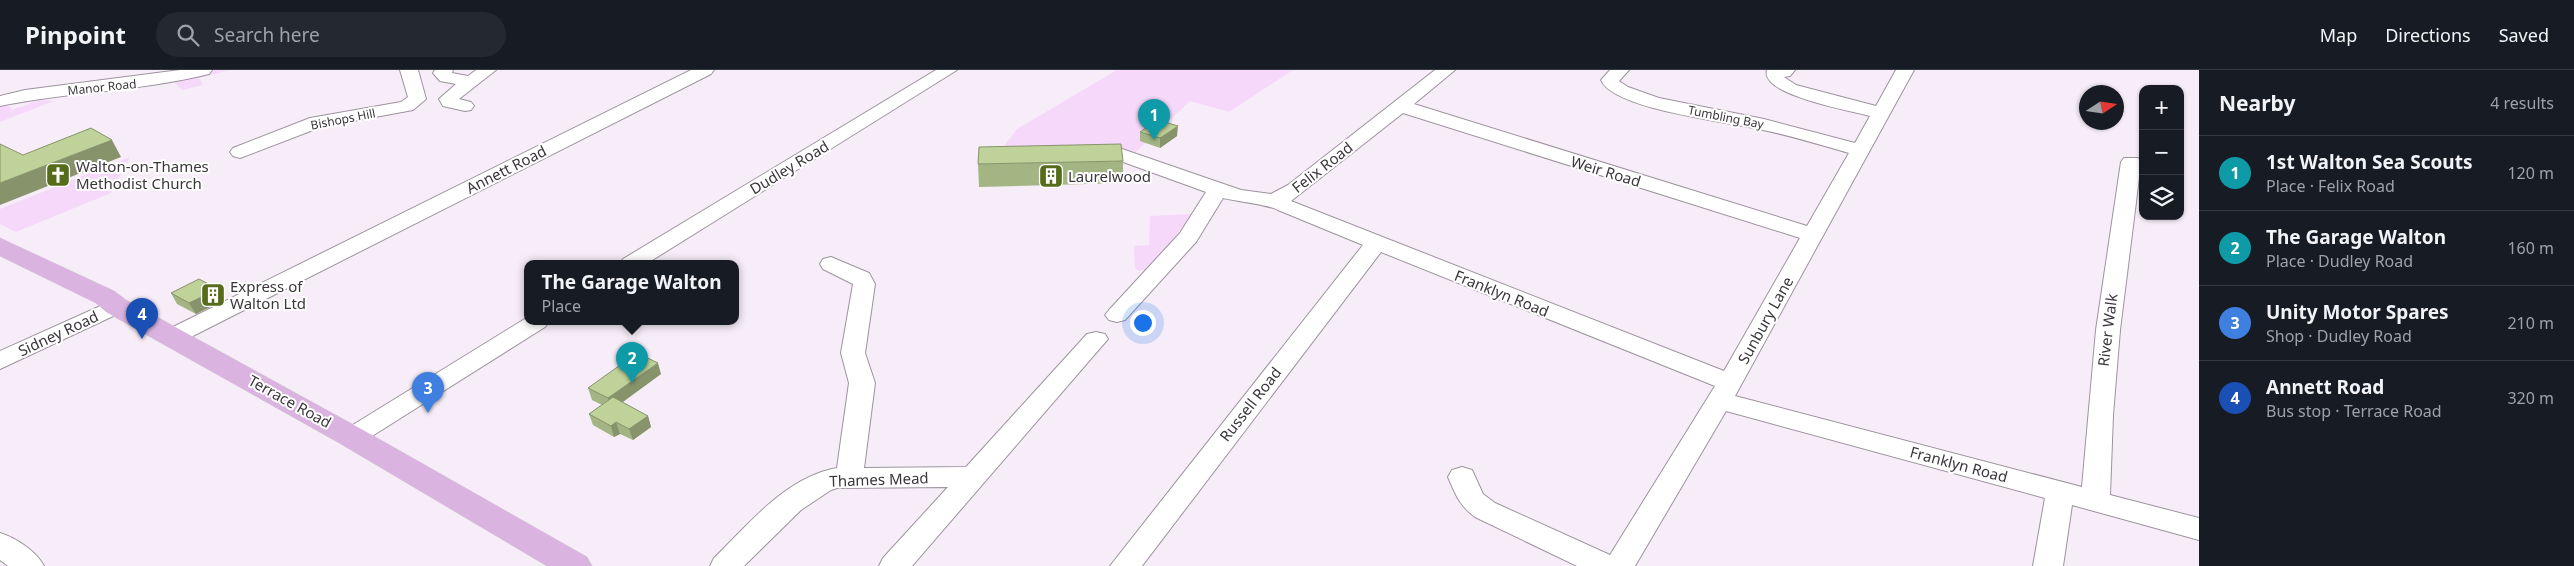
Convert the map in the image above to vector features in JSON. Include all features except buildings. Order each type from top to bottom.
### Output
[{"type":"main road","name":"Terrace Road","points":[[0,246],[105,297],[116,306],[174,336],[352,436],[575,566]]},
{"type":"street","name":"Manor Road","points":[[0,101],[40,93],[140,83],[203,70]]},
{"type":"street","name":"Bishops Hill","points":[[240,152],[317,122],[407,106],[417,99],[409,70]]},
{"type":"street","points":[[444,70],[442,73],[446,76],[472,82]]},
{"type":"street","points":[[465,106],[449,102],[448,98],[487,70]]},
{"type":"street","name":"Annett Road","points":[[174,336],[704,70]]},
{"type":"street","name":"Dudley Road","points":[[637,260],[948,70]]},
{"type":"street","points":[[1414,70],[1442,73]]},
{"type":"street","name":"Tumbling Bay","points":[[1620,70],[1610,80],[1614,87],[1628,94],[1665,105],[1751,121],[1861,150]]},
{"type":"street","name":"Sunbury Lane","points":[[1620,566],[1724,392],[1905,70]]},
{"type":"street","points":[[1776,71],[1779,82],[1797,91],[1881,113]]},
{"type":"street","name":"Felix Road","points":[[1122,154],[1218,189],[1253,198],[1277,199],[1295,189],[1442,73]]},
{"type":"street","name":"Weir Road","points":[[1400,106],[1812,235]]},
{"type":"street","name":"River Walk","points":[[2096,500],[2101,389],[2111,299],[2131,162]]},
{"type":"street","points":[[1117,315],[1188,236],[1218,189]]},
{"type":"street","name":"Franklyn Road","points":[[1277,199],[1285,206],[1724,392],[2060,491],[2199,528]]},
{"type":"street","name":"Russell Road","points":[[1125,566],[1376,243]]},
{"type":"street","points":[[831,264],[860,278],[864,284],[853,353],[862,383],[849,478]]},
{"type":"street","name":"Sidney Road","points":[[0,361],[116,306]]},
{"type":"street","points":[[352,436],[532,325]]},
{"type":"street","points":[[894,566],[1096,339]]},
{"type":"street","name":"Thames Mead","points":[[725,566],[809,488],[825,480],[849,478],[975,477]]},
{"type":"street","points":[[1462,477],[1472,500],[1485,510],[1605,566]]},
{"type":"street","points":[[2048,566],[2060,491]]},
{"type":"street","points":[[0,544],[29,566]]},
{"type":"shaded area","points":[[215,70],[229,70],[199,78],[203,85],[182,90],[173,81]]},
{"type":"shaded area","points":[[1117,70],[1293,70],[1229,112],[1190,101],[1121,166],[986,169],[1017,129]]},
{"type":"shaded area","points":[[40,100],[54,101],[0,122],[0,106],[7,104],[12,110]]},
{"type":"shaded area","points":[[130,157],[111,193],[16,232],[0,224],[0,209]]},
{"type":"shaded area","points":[[1192,214],[1150,269],[1139,271],[1135,268],[1134,246],[1149,245],[1150,216]]},
{"type":"place","name":"1st Walton Sea Scouts","points":[[1154,140]]},
{"type":"place","name":"Walton-on-Thames Methodist Church","points":[[58,175]]},
{"type":"place","name":"Laurelwood","points":[[1051,176]]},
{"type":"place","name":"Express of Walton Ltd","points":[[213,295]]},
{"type":"place","name":"Annett Road","points":[[142,339]]},
{"type":"place","name":"The Garage Walton","points":[[632,383]]},
{"type":"place","name":"Unity Motor Spares","points":[[428,413]]}]
